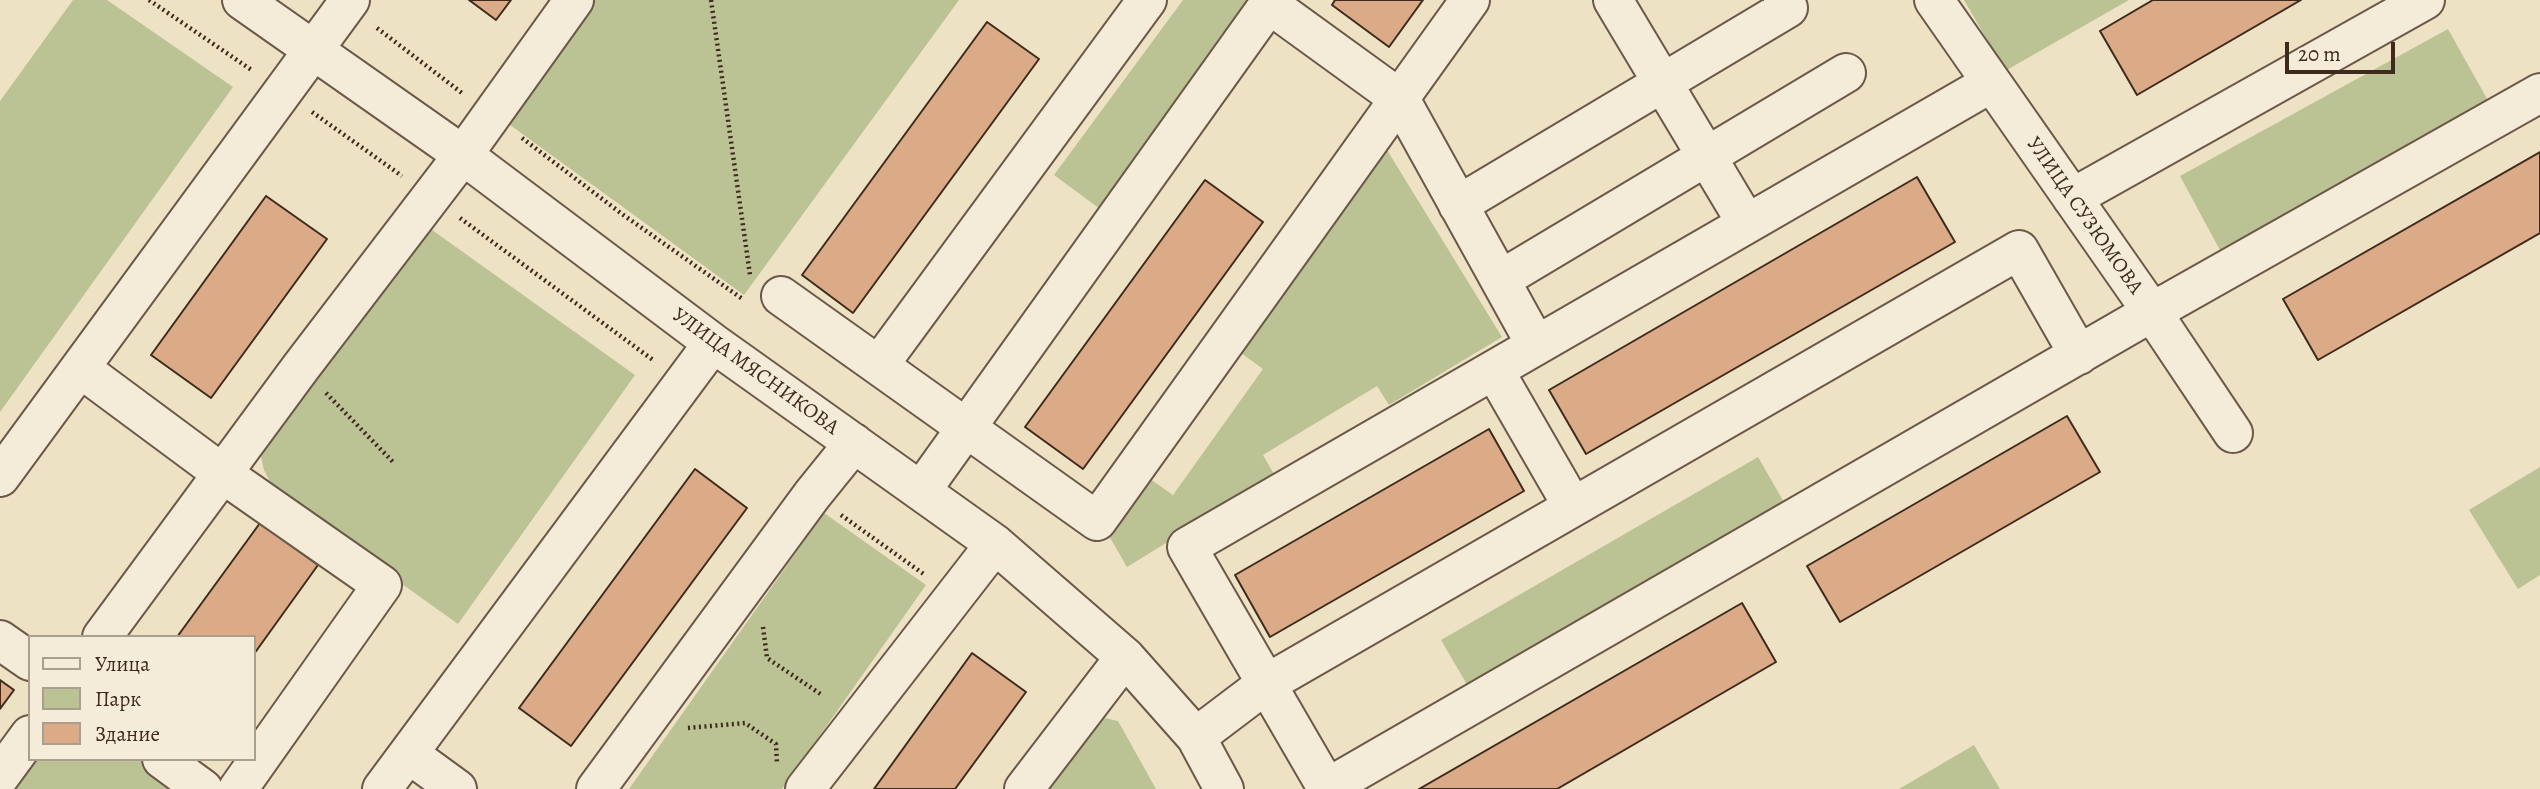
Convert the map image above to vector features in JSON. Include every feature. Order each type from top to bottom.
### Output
[{"type":"street","name":"УЛИЦА МЯСНИКОВА","points":[[242,0],[463,155],[713,343],[995,544],[1125,657],[1196,737],[1224,789]]},
{"type":"street","points":[[103,635],[301,367],[463,155],[574,0]]},
{"type":"street","points":[[879,365],[1147,0]]},
{"type":"street","points":[[762,294],[879,365],[1097,521],[1470,0]]},
{"type":"street","points":[[1614,0],[1747,223]]},
{"type":"street","points":[[1458,205],[1788,8],[1783,0]]},
{"type":"street","name":"УЛИЦА СУЗЮМОВА","points":[[1934,0],[2152,312],[2233,433]]},
{"type":"street","points":[[2072,198],[2425,0]]},
{"type":"street","points":[[0,477],[348,2]]},
{"type":"street","points":[[921,491],[1270,2],[1400,99],[1536,345]]},
{"type":"street","points":[[1500,279],[1846,73]]},
{"type":"street","points":[[1992,83],[1187,547],[1326,788],[2152,312],[2540,93]]},
{"type":"street","points":[[1196,737],[1266,684],[2019,250],[2079,355]]},
{"type":"street","points":[[382,789],[713,343]]},
{"type":"street","points":[[80,368],[223,474],[382,585],[238,789]]},
{"type":"street","points":[[1494,370],[1573,507]]},
{"type":"street","points":[[596,789],[812,495],[854,443]]},
{"type":"street","points":[[791,778],[954,595],[995,544]]},
{"type":"street","points":[[0,639],[28,660]]},
{"type":"street","points":[[1024,789],[1125,657]]},
{"type":"street","points":[[0,776],[28,738]]},
{"type":"street","points":[[409,754],[457,789]]},
{"type":"street","points":[[165,761],[202,789]]},
{"type":"path","points":[[711,0],[762,294]]},
{"type":"path","points":[[348,2],[622,214],[762,294]]},
{"type":"path","points":[[301,367],[395,464]]},
{"type":"path","points":[[812,495],[954,595]]},
{"type":"path","points":[[757,570],[767,657],[822,695]]},
{"type":"path","points":[[638,732],[745,723],[776,744],[791,778]]},
{"type":"green space","points":[[73,0],[107,0],[233,87],[0,412],[0,101]]},
{"type":"green space","points":[[578,0],[959,0],[744,295],[495,114]]},
{"type":"green space","points":[[1183,0],[1254,0],[1100,209],[1054,175]]},
{"type":"green space","points":[[1964,0],[2129,0],[2005,71]]},
{"type":"green space","points":[[2448,29],[2491,106],[2222,254],[2180,176]]},
{"type":"green space","points":[[1387,150],[1502,337],[1389,405],[1377,386],[1263,455],[1275,476],[1127,567],[1109,536],[1150,479],[1173,495],[1263,369],[1241,353]]},
{"type":"green space","points":[[421,222],[635,375],[458,624],[276,494],[264,470],[259,448]]},
{"type":"green space","points":[[1758,457],[1785,504],[1469,688],[1441,640]]},
{"type":"green space","points":[[2540,467],[2540,575],[2518,589],[2469,510]]},
{"type":"green space","points":[[824,513],[926,585],[782,789],[629,789]]},
{"type":"green space","points":[[1105,718],[1118,721],[1156,789],[1042,789],[1091,725]]},
{"type":"green space","points":[[1974,745],[2000,789],[1899,789]]},
{"type":"green space","points":[[28,761],[143,761],[181,789],[2,789]]},
{"type":"building","points":[[469,0],[511,0],[496,20]]},
{"type":"building","points":[[1335,0],[1423,0],[1389,47],[1332,5]]},
{"type":"building","points":[[2153,0],[2301,0],[2137,95],[2100,31]]},
{"type":"building","points":[[987,22],[1039,59],[853,313],[802,275]]},
{"type":"building","points":[[2540,152],[2540,233],[2318,360],[2283,299]]},
{"type":"building","points":[[1917,177],[1955,242],[1586,454],[1549,390]]},
{"type":"building","points":[[1205,180],[1263,222],[1083,469],[1025,427]]},
{"type":"building","points":[[266,196],[327,239],[211,398],[151,355]]},
{"type":"building","points":[[2067,416],[2100,472],[1840,622],[1807,566]]},
{"type":"building","points":[[1489,429],[1524,491],[1270,637],[1235,575]]},
{"type":"building","points":[[695,469],[747,508],[571,746],[519,708]]},
{"type":"building","points":[[260,523],[318,565],[256,651],[256,635],[178,635]]},
{"type":"building","points":[[1742,603],[1776,662],[1557,789],[1419,789]]},
{"type":"building","points":[[972,653],[1026,692],[955,789],[874,789]]},
{"type":"building","points":[[0,680],[14,690],[0,709]]}]
